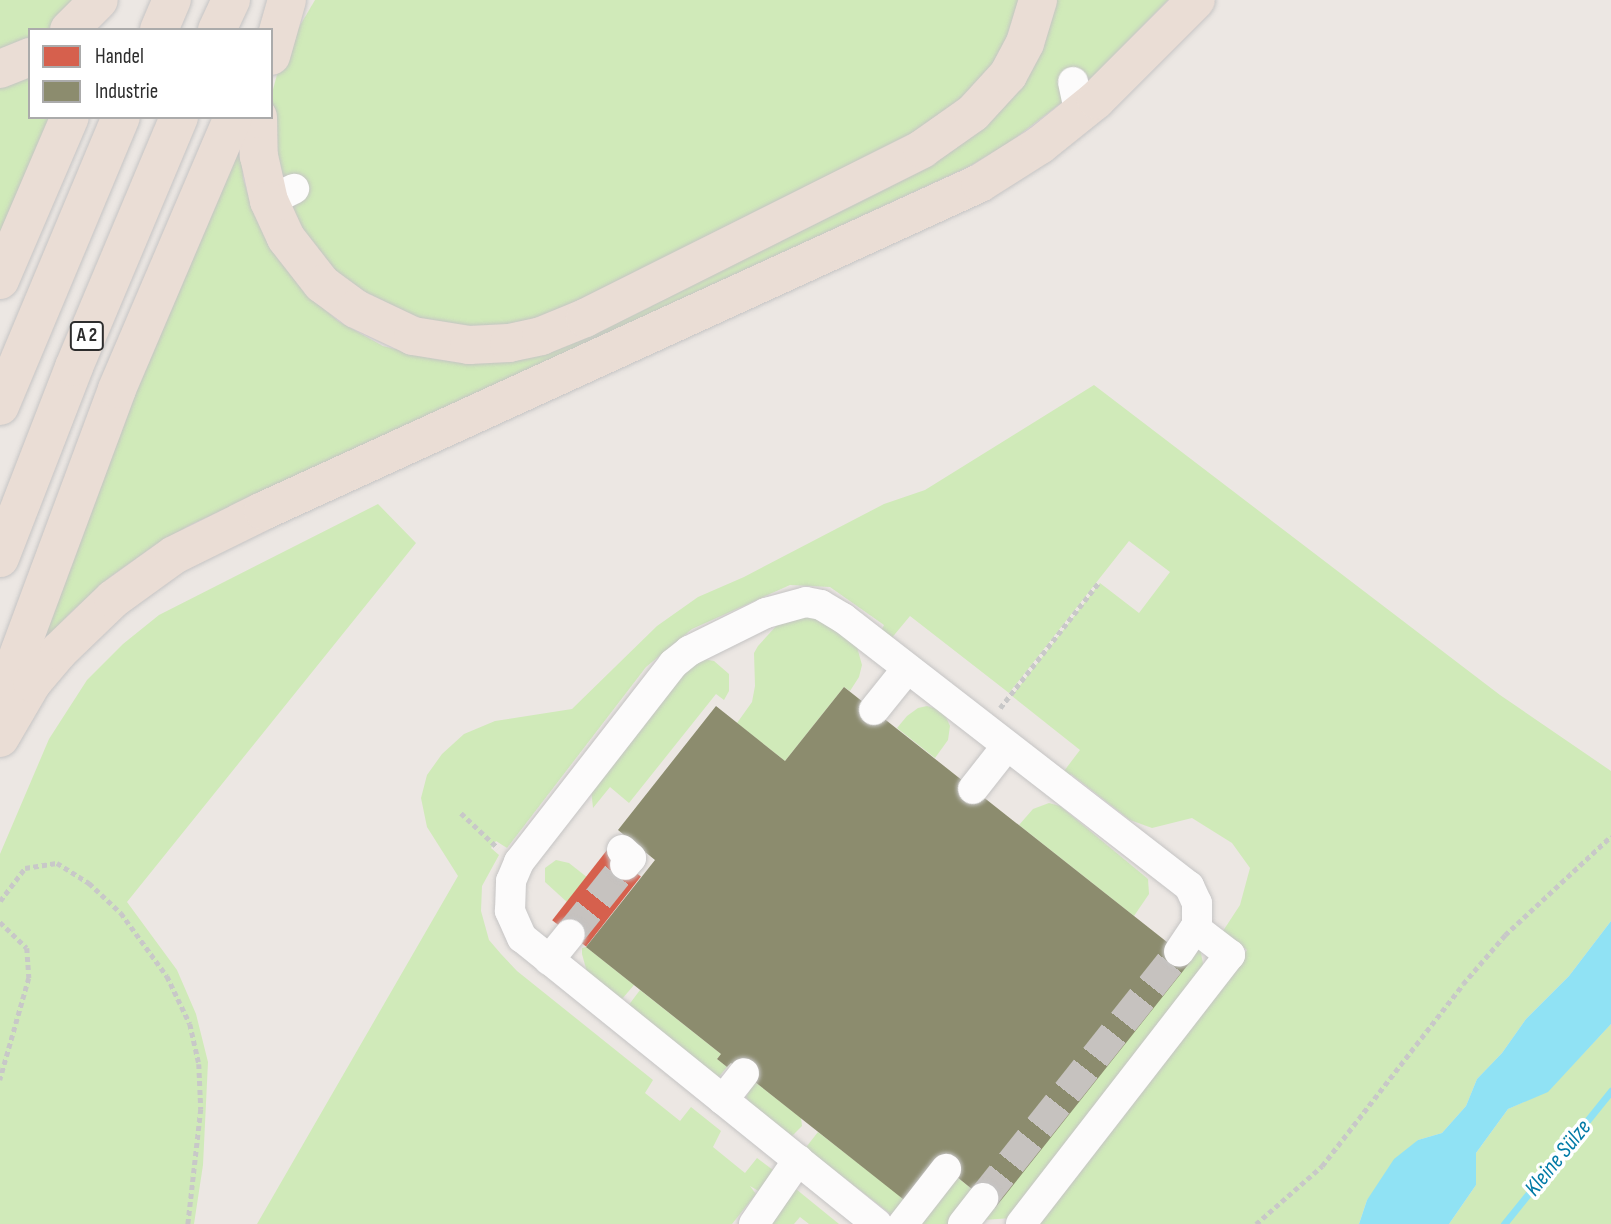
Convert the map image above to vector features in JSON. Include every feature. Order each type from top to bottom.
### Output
[{"type":"highway","points":[[71,28],[99,0]]},
{"type":"highway","points":[[109,28],[121,0]]},
{"type":"highway","points":[[160,28],[172,0]]},
{"type":"highway","points":[[219,28],[231,0]]},
{"type":"highway","points":[[272,28],[286,0]]},
{"type":"highway","points":[[273,49],[286,0]]},
{"type":"highway","points":[[258,119],[258,156],[272,206],[291,245],[322,284],[374,320],[433,341],[482,345],[522,341],[586,318],[922,149],[948,132],[973,113],[1007,75],[1028,34],[1038,0]]},
{"type":"highway","points":[[0,738],[32,683],[59,651],[113,598],[174,555],[262,511],[951,198],[1006,167],[1076,98],[1132,68],[1196,0]]},
{"type":"highway","points":[[0,69],[28,58]]},
{"type":"highway","points":[[0,280],[69,119]]},
{"type":"highway","points":[[0,406],[120,119]]},
{"type":"highway","name":"A 2","points":[[0,558],[74,366],[178,119]]},
{"type":"highway","points":[[0,704],[113,401],[232,119]]},
{"type":"lane","points":[[877,1224],[522,938],[510,911],[511,881],[519,862],[658,682],[689,651],[766,613],[806,602],[821,605],[843,618],[1189,886],[1197,903],[1187,940],[1230,955],[1021,1224]]},
{"type":"lane","points":[[874,710],[907,669]]},
{"type":"lane","points":[[973,789],[995,738]]},
{"type":"lane","points":[[550,960],[570,934]]},
{"type":"lane","points":[[723,1100],[744,1073]]},
{"type":"lane","points":[[754,1224],[798,1160]]},
{"type":"lane","points":[[903,1224],[946,1169]]},
{"type":"path","points":[[995,738],[1099,582]]},
{"type":"path","points":[[461,813],[494,845],[519,862]]},
{"type":"path","points":[[1256,1224],[1322,1166],[1463,984],[1506,935],[1611,836]]},
{"type":"path","points":[[0,901],[25,868],[57,863],[89,883],[121,913],[167,976],[190,1024],[199,1064],[201,1109],[188,1224]]},
{"type":"path","points":[[0,922],[27,948],[29,978],[0,1080]]},
{"type":"green space","points":[[0,0],[80,0],[49,28],[28,28],[28,43],[0,56]]},
{"type":"green space","points":[[315,0],[1025,0],[1001,58],[941,121],[535,322],[442,330],[333,276],[284,203],[273,113],[273,90],[282,56]]},
{"type":"green space","points":[[1054,0],[1168,0],[1087,83],[1009,143],[968,167],[190,525],[110,577],[69,614],[34,654],[112,447],[241,132],[243,178],[252,208],[278,259],[305,292],[338,321],[383,346],[435,359],[467,362],[906,176]]},
{"type":"green space","points":[[28,76],[28,119],[54,119],[0,248],[0,87]]},
{"type":"green space","points":[[1094,385],[1500,695],[1611,771],[1611,921],[1569,976],[1526,1019],[1502,1053],[1477,1079],[1466,1106],[1442,1133],[1418,1140],[1367,1200],[1359,1224],[1034,1224],[1247,950],[1223,931],[1240,905],[1250,868],[1232,843],[1192,818],[1152,828],[1130,820],[1071,774],[1067,780],[1061,775],[1080,750],[1012,696],[1100,583],[1139,613],[1170,572],[1129,541],[1009,693],[910,616],[890,640],[880,633],[884,625],[830,587],[790,585],[692,629],[646,667],[507,848],[496,841],[491,848],[499,855],[482,886],[481,911],[489,940],[501,954],[517,971],[653,1080],[645,1093],[680,1121],[691,1107],[721,1131],[713,1147],[745,1173],[757,1158],[777,1173],[762,1193],[750,1186],[756,1194],[732,1224],[257,1224],[458,876],[427,827],[421,798],[427,775],[442,754],[464,734],[495,721],[572,709],[657,626],[698,597],[744,577],[884,504],[925,490]]},
{"type":"green space","points":[[378,504],[416,543],[127,902],[177,970],[196,1014],[208,1062],[203,1165],[194,1224],[0,1224],[0,854],[49,739],[87,680],[123,644],[159,615]]},
{"type":"green space","points":[[806,616],[824,620],[857,647],[862,665],[859,677],[850,691],[844,687],[785,761],[737,723],[752,702],[755,686],[754,653],[758,646],[778,624]]},
{"type":"green space","points":[[703,659],[714,661],[729,674],[729,691],[724,700],[716,694],[629,803],[610,787],[593,808],[591,789],[687,668]]},
{"type":"green space","points":[[927,706],[937,709],[946,717],[950,726],[948,740],[935,758],[897,728],[907,716],[918,708]]},
{"type":"green space","points":[[1049,803],[1060,806],[1148,879],[1149,894],[1134,916],[1019,825],[1033,809]]},
{"type":"green space","points":[[556,860],[569,863],[588,878],[568,903],[545,882],[545,868]]},
{"type":"green space","points":[[586,947],[634,985],[622,999],[587,972],[582,954],[582,948]]},
{"type":"green space","points":[[1200,948],[1205,974],[1012,1218],[983,1220]]},
{"type":"green space","points":[[640,990],[721,1054],[717,1059],[727,1067],[718,1078],[628,1006]]},
{"type":"green space","points":[[1611,1024],[1611,1224],[1449,1224],[1476,1185],[1476,1153],[1508,1109],[1548,1091]]},
{"type":"green space","points":[[755,1082],[801,1118],[802,1126],[792,1136],[749,1102],[746,1097]]},
{"type":"green space","points":[[818,1132],[909,1203],[896,1219],[806,1148]]},
{"type":"green space","points":[[952,1173],[974,1191],[949,1224],[912,1224]]},
{"type":"green space","points":[[791,1185],[839,1224],[809,1224],[800,1217],[794,1224],[767,1224]]},
{"type":"water","points":[[1611,921],[1611,1024],[1548,1092],[1508,1109],[1476,1153],[1476,1185],[1449,1224],[1359,1224],[1367,1200],[1394,1159],[1418,1140],[1442,1133],[1466,1106],[1477,1079],[1502,1053],[1526,1019],[1569,976]]},
{"type":"building: Handel","points":[[607,850],[641,876],[586,947],[552,920]]},
{"type":"building: Industrie","points":[[844,687],[1191,961],[995,1208],[940,1163],[908,1203],[731,1063],[727,1067],[717,1059],[721,1054],[586,947],[655,860],[618,830],[716,706],[785,761]]},
{"type":"waterway","name":"Kleine Sülze","points":[[1504,1224],[1611,1091]]},
{"type":"tunnel","points":[[570,934],[625,865]]},
{"type":"tunnel","points":[[983,1198],[1179,952]]}]
